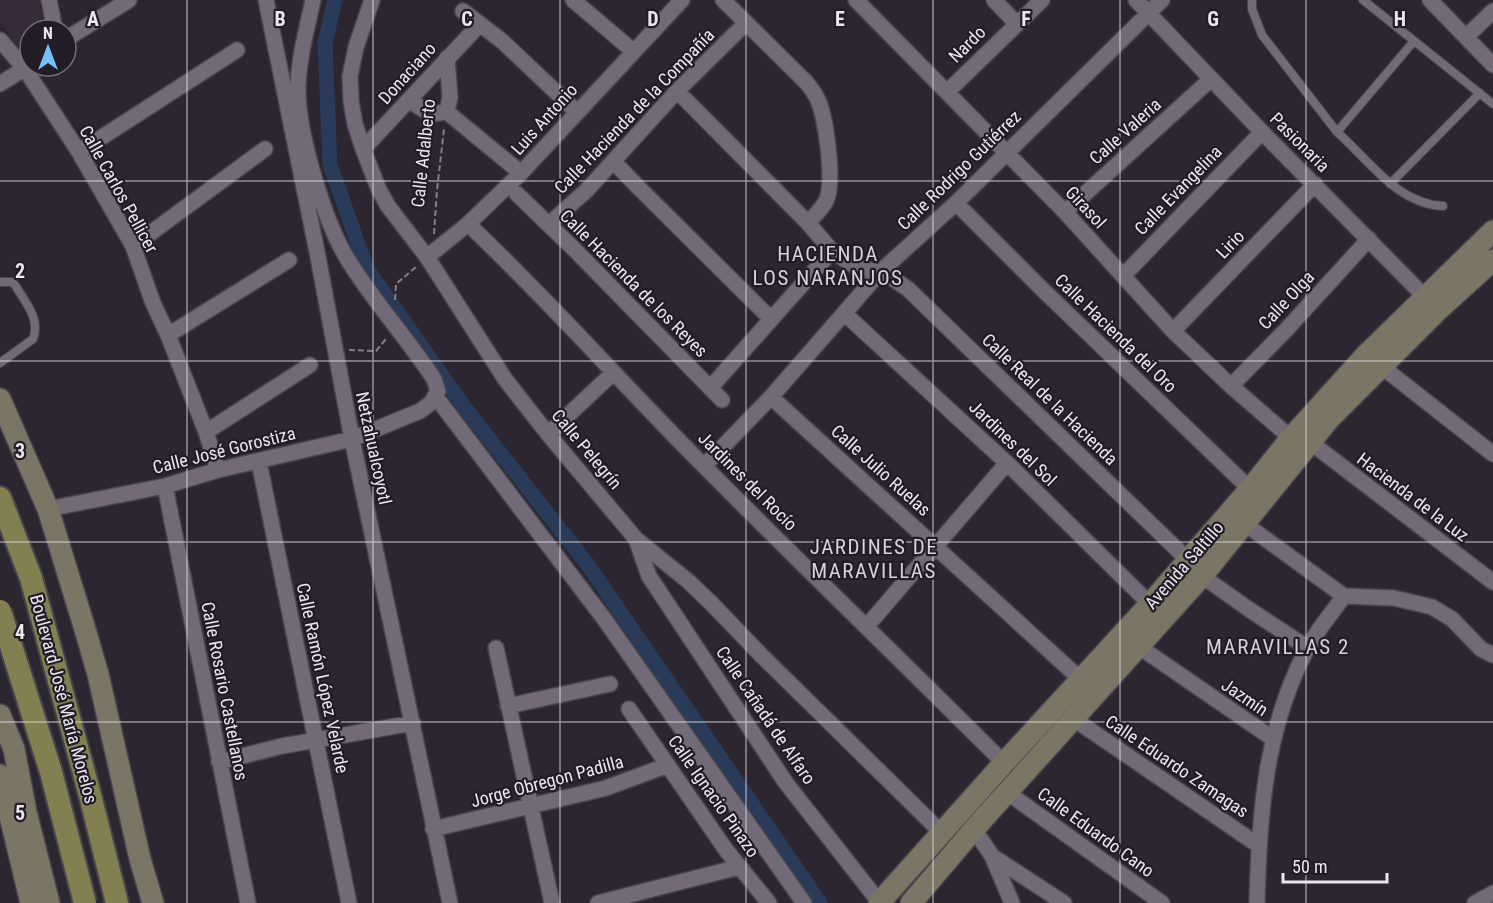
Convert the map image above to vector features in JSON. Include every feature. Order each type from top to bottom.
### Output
[{"type":"main road","name":"Boulevard José María Morelos","points":[[3,505],[31,578],[117,903]]},
{"type":"main road","name":"Boulevard José María Morelos","points":[[0,611],[51,772],[85,903]]},
{"type":"street","points":[[49,0],[53,18]]},
{"type":"street","points":[[78,32],[129,0]]},
{"type":"street","name":"Netzahualcoyotl","points":[[266,0],[352,439],[450,903]]},
{"type":"street","points":[[313,0],[305,34],[298,86],[303,129],[331,228],[348,261],[434,379],[438,392],[436,396],[605,620],[804,903]]},
{"type":"street","points":[[573,0],[633,51]]},
{"type":"street","name":"Luis Antonio","points":[[430,254],[468,225],[521,173],[682,0]]},
{"type":"street","points":[[723,0],[806,82],[817,96],[828,152],[830,186],[826,201],[808,223]]},
{"type":"street","name":"Girasol","points":[[856,0],[1065,212],[1173,331],[1231,386],[1300,440]]},
{"type":"street","points":[[994,0],[1017,23]]},
{"type":"street","name":"Nardo","points":[[947,92],[1042,0]]},
{"type":"street","name":"Pasionaria","points":[[1136,0],[1262,132],[1431,303]]},
{"type":"street","name":"Calle Rodrigo Gutiérrez","points":[[704,466],[771,397],[880,272],[956,203],[1162,0]]},
{"type":"street","points":[[1430,0],[1493,64]]},
{"type":"street","name":"Calle Pelegrín","points":[[372,2],[356,47],[350,76],[355,124],[363,148],[379,190],[388,206],[430,254],[505,379],[636,539],[688,581],[711,603],[942,833]]},
{"type":"street","points":[[463,11],[502,41],[577,112]]},
{"type":"street","points":[[1466,37],[1493,11]]},
{"type":"street","name":"Calle Hacienda de la Compañía","points":[[549,225],[587,190],[677,91],[746,23]]},
{"type":"street","name":"Donaciano","points":[[363,148],[410,101],[480,24]]},
{"type":"street","name":"Calle Carlos Pellicer","points":[[0,39],[18,58]]},
{"type":"street","points":[[79,152],[237,50]]},
{"type":"street","name":"Calle Adalberto","points":[[447,58],[450,97],[447,112]]},
{"type":"street","points":[[0,84],[18,73]]},
{"type":"street","name":"Calle Carlos Pellicer","points":[[34,78],[133,246],[153,303],[206,432],[218,470]]},
{"type":"street","name":"Calle Valeria","points":[[1065,212],[1211,79]]},
{"type":"street","name":"Calle Real de la Hacienda","points":[[677,91],[808,223],[832,251],[856,267],[880,272],[908,289],[1195,568],[1250,610],[1308,648]]},
{"type":"street","points":[[410,101],[430,114],[447,112],[521,173]]},
{"type":"street","name":"Calle Evangelina","points":[[1123,276],[1262,132]]},
{"type":"street","points":[[133,246],[266,149]]},
{"type":"street","points":[[614,162],[771,318]]},
{"type":"street","name":"Lirio","points":[[1173,331],[1315,184]]},
{"type":"street","name":"Calle Hacienda de los Reyes","points":[[517,194],[722,400]]},
{"type":"street","name":"Calle Hacienda del Oro","points":[[956,203],[1250,489]]},
{"type":"street","name":"Jardines del Rocío","points":[[468,225],[572,327],[613,373],[704,466],[1004,763]]},
{"type":"street","name":"Avenida Saltillo","points":[[880,903],[1004,763],[1138,646],[1250,489],[1381,366],[1493,231]]},
{"type":"street","name":"Calle Olga","points":[[1231,386],[1369,239]]},
{"type":"street","points":[[710,388],[832,251]]},
{"type":"street","points":[[168,335],[289,260]]},
{"type":"street","name":"Avenida Saltillo","points":[[910,903],[1074,719],[1089,687],[1150,604],[1245,524],[1300,440],[1366,355],[1431,303],[1493,260]]},
{"type":"street","name":"Jardines del Sol","points":[[845,314],[1007,463],[1150,604]]},
{"type":"street","points":[[206,432],[310,365]]},
{"type":"street","points":[[1381,366],[1493,454]]},
{"type":"street","points":[[548,434],[613,373]]},
{"type":"street","name":"Calle José Gorostiza","points":[[48,509],[165,486],[218,470],[352,439],[406,416],[431,403],[436,396]]},
{"type":"street","name":"Calle Julio Ruelas","points":[[771,397],[1089,687]]},
{"type":"street","points":[[0,399],[48,509],[98,674],[140,859],[153,903]]},
{"type":"street","name":"Hacienda de la Luz","points":[[1300,440],[1493,582]]},
{"type":"street","name":"Calle Ramón López Velarde","points":[[259,462],[349,903]]},
{"type":"street","points":[[867,626],[1007,463]]},
{"type":"street","name":"Calle Rosario Castellanos","points":[[165,486],[248,903]]},
{"type":"street","points":[[1245,524],[1344,596],[1394,598],[1432,607],[1452,619],[1481,650],[1493,655]]},
{"type":"street","name":"Calle Cañadá de Alfaro","points":[[636,539],[649,576],[786,783],[880,903]]},
{"type":"street","points":[[1257,903],[1258,845],[1263,792],[1272,738],[1294,678],[1308,648],[1344,596]]},
{"type":"street","name":"Jazmín","points":[[1138,646],[1272,738]]},
{"type":"street","points":[[496,648],[552,903]]},
{"type":"street","points":[[508,706],[610,684]]},
{"type":"street","name":"Calle Ignacio Pinazo","points":[[628,709],[739,867],[770,903]]},
{"type":"street","points":[[0,715],[14,749],[26,812],[50,903]]},
{"type":"street","name":"Calle Eduardo Zamagas","points":[[1074,719],[1258,845]]},
{"type":"street","points":[[219,762],[282,746],[413,723]]},
{"type":"street","name":"Jorge Obregon Padilla","points":[[434,830],[606,788],[668,765]]},
{"type":"street","points":[[0,775],[31,903]]},
{"type":"street","name":"Calle Eduardo Cano","points":[[1008,793],[1162,903]]},
{"type":"street","points":[[974,829],[992,856],[1012,903]]},
{"type":"street","points":[[992,856],[1064,903]]},
{"type":"street","points":[[140,859],[141,903]]},
{"type":"street","points":[[598,903],[739,867]]},
{"type":"street","points":[[1475,903],[1493,893]]},
{"type":"lane","points":[[1252,0],[1252,9],[1262,35],[1337,132],[1390,184],[1427,206],[1443,206]]},
{"type":"lane","points":[[1363,0],[1493,104]]},
{"type":"lane","points":[[1337,132],[1414,41]]},
{"type":"lane","points":[[1390,184],[1480,93]]},
{"type":"lane","points":[[0,282],[12,282],[15,285],[34,316],[35,325],[33,339],[0,362]]},
{"type":"path","name":"Calle Adalberto","points":[[430,254],[447,112]]},
{"type":"shaded area","points":[[0,0],[39,0],[43,18],[18,18],[18,44],[0,22]]},
{"type":"waterway","points":[[335,0],[325,43],[330,165],[367,269],[465,408],[588,565],[820,903]]},
{"type":"district","name":"HACIENDA LOS NARANJOS","points":[[828,266]]},
{"type":"district","name":"JARDINES DE MARAVILLAS","points":[[874,559]]},
{"type":"district","name":"MARAVILLAS 2","points":[[1278,647]]}]
